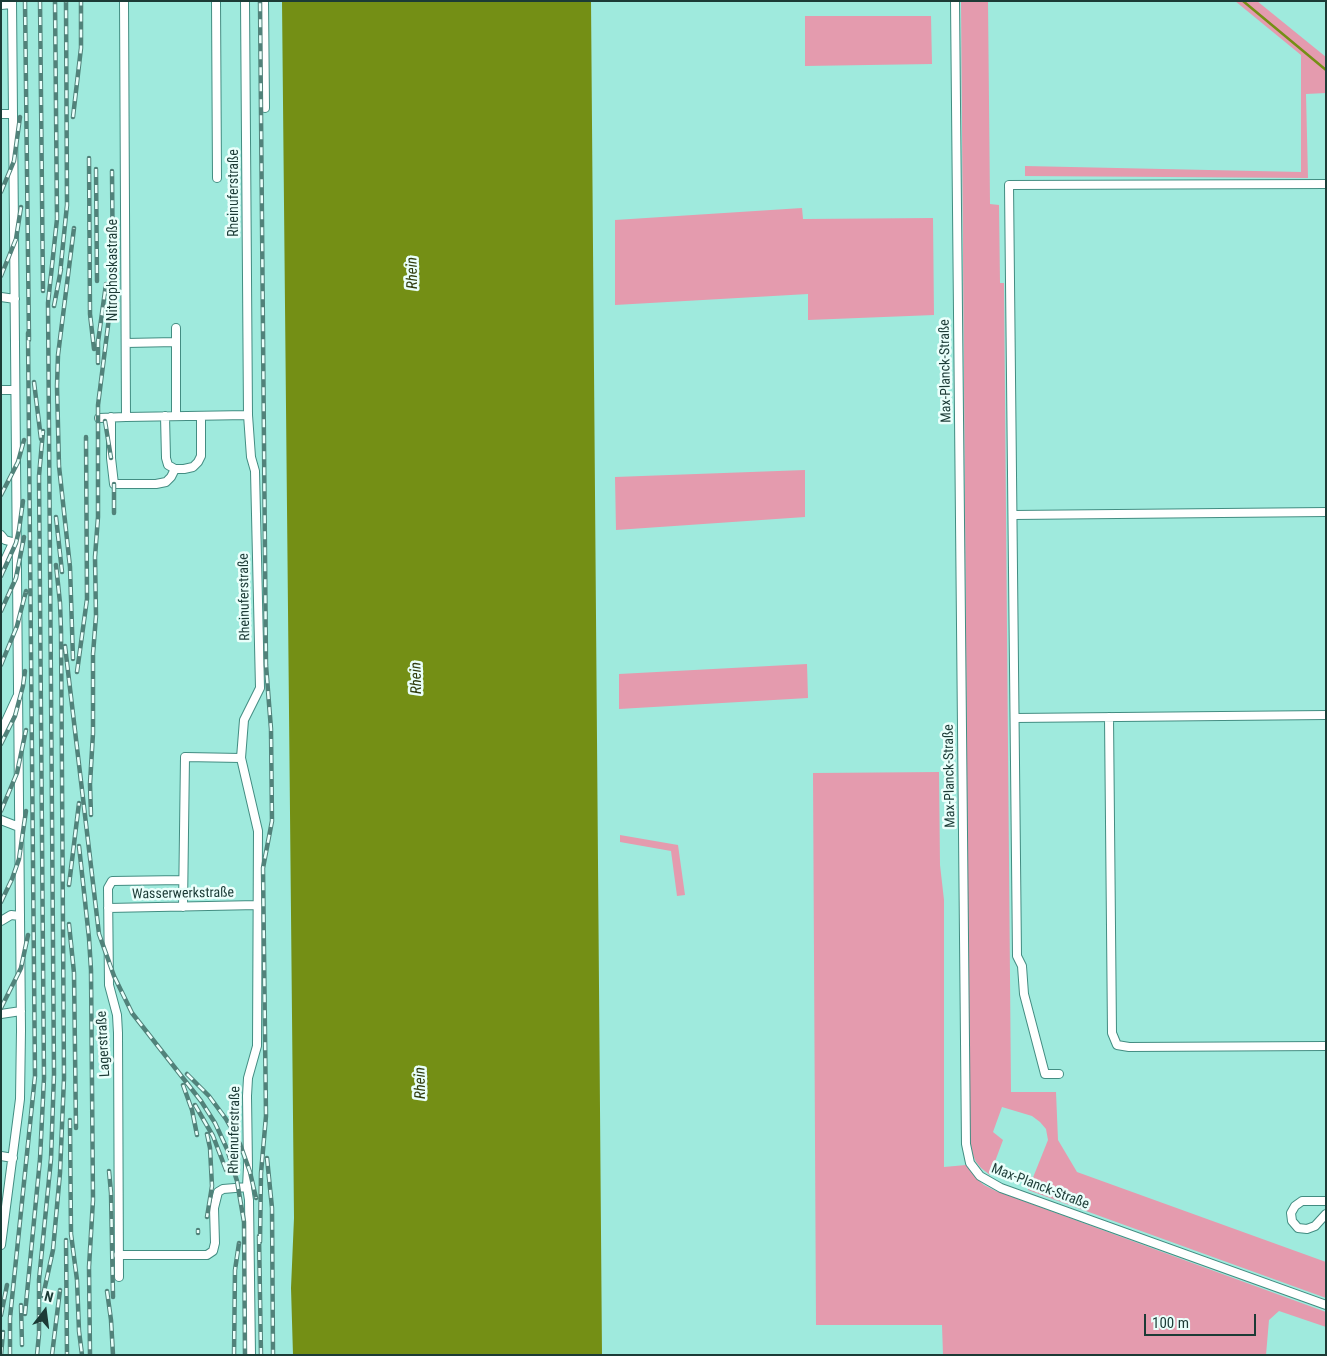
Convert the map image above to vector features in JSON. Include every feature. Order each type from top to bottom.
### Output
[{"type":"street","name":"Nitrophoskastraße","points":[[124,1],[126,417]]},
{"type":"street","points":[[216,1],[217,178]]},
{"type":"street","name":"Rheinuferstraße","points":[[245,1],[248,415],[251,457],[255,471],[260,688],[244,720],[241,758],[258,831],[257,1046],[248,1078],[246,1186],[249,1200],[251,1355]]},
{"type":"street","points":[[264,1],[265,108]]},
{"type":"street","name":"Max-Planck-Straße","points":[[955,1],[966,1144],[970,1163],[980,1176],[1002,1188],[1326,1305]]},
{"type":"street","points":[[1,5],[12,3],[16,390],[14,543],[18,694],[21,1011],[20,1099],[3,1214],[1,1245]]},
{"type":"street","points":[[1,114],[13,114]]},
{"type":"street","points":[[1059,1074],[1045,1074],[1024,994],[1022,966],[1017,956],[1009,185],[1326,184]]},
{"type":"street","points":[[1,297],[15,299]]},
{"type":"street","points":[[176,328],[176,416]]},
{"type":"street","points":[[126,342],[176,342]]},
{"type":"street","points":[[1,390],[16,390]]},
{"type":"street","points":[[98,418],[248,415]]},
{"type":"street","points":[[165,416],[166,458],[168,465],[175,469],[184,470],[193,467],[198,462],[202,449],[201,416]]},
{"type":"street","points":[[112,417],[111,458],[114,484],[156,484],[166,482],[175,469]]},
{"type":"street","points":[[1013,515],[1326,512]]},
{"type":"street","points":[[1,535],[5,540],[14,543]]},
{"type":"street","points":[[1,569],[14,543]]},
{"type":"street","points":[[1,732],[18,694]]},
{"type":"street","points":[[1015,718],[1326,715]]},
{"type":"street","points":[[1109,717],[1112,1033],[1118,1045],[1129,1047],[1326,1046]]},
{"type":"street","points":[[183,906],[185,757],[241,758]]},
{"type":"street","points":[[1,820],[19,827]]},
{"type":"street","name":"Lagerstraße","points":[[119,1278],[118,1033],[117,1014],[109,985],[108,888],[112,881],[183,880]]},
{"type":"street","name":"Wasserwerkstraße","points":[[108,908],[258,905]]},
{"type":"street","points":[[1,921],[11,915],[20,916]]},
{"type":"street","points":[[1,1014],[21,1011]]},
{"type":"street","points":[[1,1156],[12,1158]]},
{"type":"street","name":"Rheinuferstraße","points":[[118,1255],[207,1255],[213,1251],[215,1243],[214,1208],[218,1192],[223,1189],[246,1186]]},
{"type":"street","points":[[1326,1201],[1302,1201],[1295,1206],[1291,1213],[1292,1221],[1298,1228],[1307,1229],[1315,1226],[1326,1214]]},
{"type":"shaded area","points":[[961,1],[988,1],[990,204],[999,205],[1000,283],[1004,283],[1011,1092],[1056,1092],[1058,1140],[1077,1172],[1326,1262],[1326,1298],[1028,1190],[1048,1140],[1046,1129],[1032,1116],[1002,1107],[993,1132],[1003,1140],[990,1175],[981,1168],[973,1155],[970,1141]]},
{"type":"shaded area","points":[[1235,1],[1257,1],[1326,57],[1326,93],[1306,94],[1308,178],[1025,176],[1025,166],[1301,172],[1301,55]]},
{"type":"shaded area","points":[[805,16],[931,16],[932,64],[805,66]]},
{"type":"shaded area","points":[[802,208],[803,219],[933,218],[934,315],[808,320],[808,294],[615,305],[615,220]]},
{"type":"shaded area","points":[[805,470],[805,517],[616,530],[615,477]]},
{"type":"shaded area","points":[[807,664],[808,698],[619,709],[619,674]]},
{"type":"shaded area","points":[[939,772],[940,865],[944,900],[944,1167],[966,1165],[984,1185],[996,1191],[1326,1312],[1326,1327],[1279,1311],[1269,1320],[1266,1355],[943,1355],[942,1325],[816,1325],[813,773]]},
{"type":"shaded area","points":[[620,835],[678,845],[685,895],[677,896],[671,851],[620,842]]},
{"type":"water","name":"Rhein","points":[[282,1],[591,1],[602,1355],[293,1355],[291,1288],[294,1218]]},
{"type":"waterway","points":[[1243,1],[1326,70]]},
{"type":"railway","points":[[25,1],[29,340]]},
{"type":"railway","points":[[40,1],[43,291]]},
{"type":"railway","points":[[37,1355],[39,1280],[51,1159],[54,1074],[48,303],[57,219],[55,1]]},
{"type":"railway","points":[[60,274],[67,205],[66,1]]},
{"type":"railway","points":[[73,117],[81,48],[81,1]]},
{"type":"railway","points":[[260,1],[266,665],[271,729],[272,821],[263,868],[266,1116],[261,1173],[260,1242]]},
{"type":"railway","points":[[1,192],[14,161],[20,117]]},
{"type":"railway","points":[[89,158],[90,314],[94,349]]},
{"type":"railway","points":[[96,169],[97,281]]},
{"type":"railway","points":[[91,815],[93,654],[96,616],[95,557],[98,517],[98,405],[113,286],[112,171]]},
{"type":"railway","points":[[1,276],[16,239],[21,207]]},
{"type":"railway","points":[[73,659],[70,567],[59,466],[57,386],[58,355],[74,228]]},
{"type":"railway","points":[[54,306],[61,269]]},
{"type":"railway","points":[[98,363],[98,342],[106,284]]},
{"type":"railway","points":[[10,1355],[10,1318],[35,1076],[28,333]]},
{"type":"railway","points":[[34,382],[41,439]]},
{"type":"railway","points":[[105,421],[111,458]]},
{"type":"railway","points":[[25,1314],[40,1159],[44,1078],[39,476],[43,431]]},
{"type":"railway","points":[[77,672],[87,599],[86,437]]},
{"type":"railway","points":[[1,495],[18,462],[24,440]]},
{"type":"railway","points":[[114,484],[114,513]]},
{"type":"railway","points":[[1,576],[16,543],[23,501]]},
{"type":"railway","points":[[56,517],[62,572]]},
{"type":"railway","points":[[1,611],[16,578],[24,537]]},
{"type":"railway","points":[[43,1296],[53,1250],[60,1173],[64,1078],[61,630],[56,565]]},
{"type":"railway","points":[[1,665],[17,626],[26,591],[26,593]]},
{"type":"railway","points":[[65,646],[99,934],[114,976],[132,1013],[201,1101],[215,1123],[227,1149],[237,1181],[244,1222],[245,1355]]},
{"type":"railway","points":[[1,744],[15,716],[25,671]]},
{"type":"railway","points":[[1,811],[17,773],[26,730]]},
{"type":"railway","points":[[69,885],[79,803]]},
{"type":"railway","points":[[1,902],[19,859],[26,811]]},
{"type":"railway","points":[[79,846],[91,970],[93,1200],[89,1267],[90,1355]]},
{"type":"railway","points":[[69,924],[74,973],[76,1128]]},
{"type":"railway","points":[[1,1008],[21,968],[28,935]]},
{"type":"railway","points":[[187,1074],[209,1096],[226,1119],[240,1144],[250,1172],[256,1198]]},
{"type":"railway","points":[[183,1085],[192,1110],[197,1135]]},
{"type":"railway","points":[[195,1105],[213,1136],[226,1170]]},
{"type":"railway","points":[[70,1120],[71,1234],[77,1280],[82,1355]]},
{"type":"railway","points":[[207,1134],[210,1148],[212,1186],[207,1217]]},
{"type":"railway","points":[[267,1158],[272,1208],[273,1355]]},
{"type":"railway","points":[[109,1171],[113,1297]]},
{"type":"railway","points":[[259,1236],[261,1355]]},
{"type":"railway","points":[[66,1240],[67,1355]]},
{"type":"railway","points":[[234,1355],[235,1270],[239,1243]]},
{"type":"railway","points":[[1,1315],[7,1285]]},
{"type":"railway","points":[[52,1355],[60,1290]]},
{"type":"railway","points":[[107,1291],[113,1355]]},
{"type":"railway","points":[[21,1305],[22,1345]]},
{"type":"railway","points":[[1,1355],[3,1332]]}]
